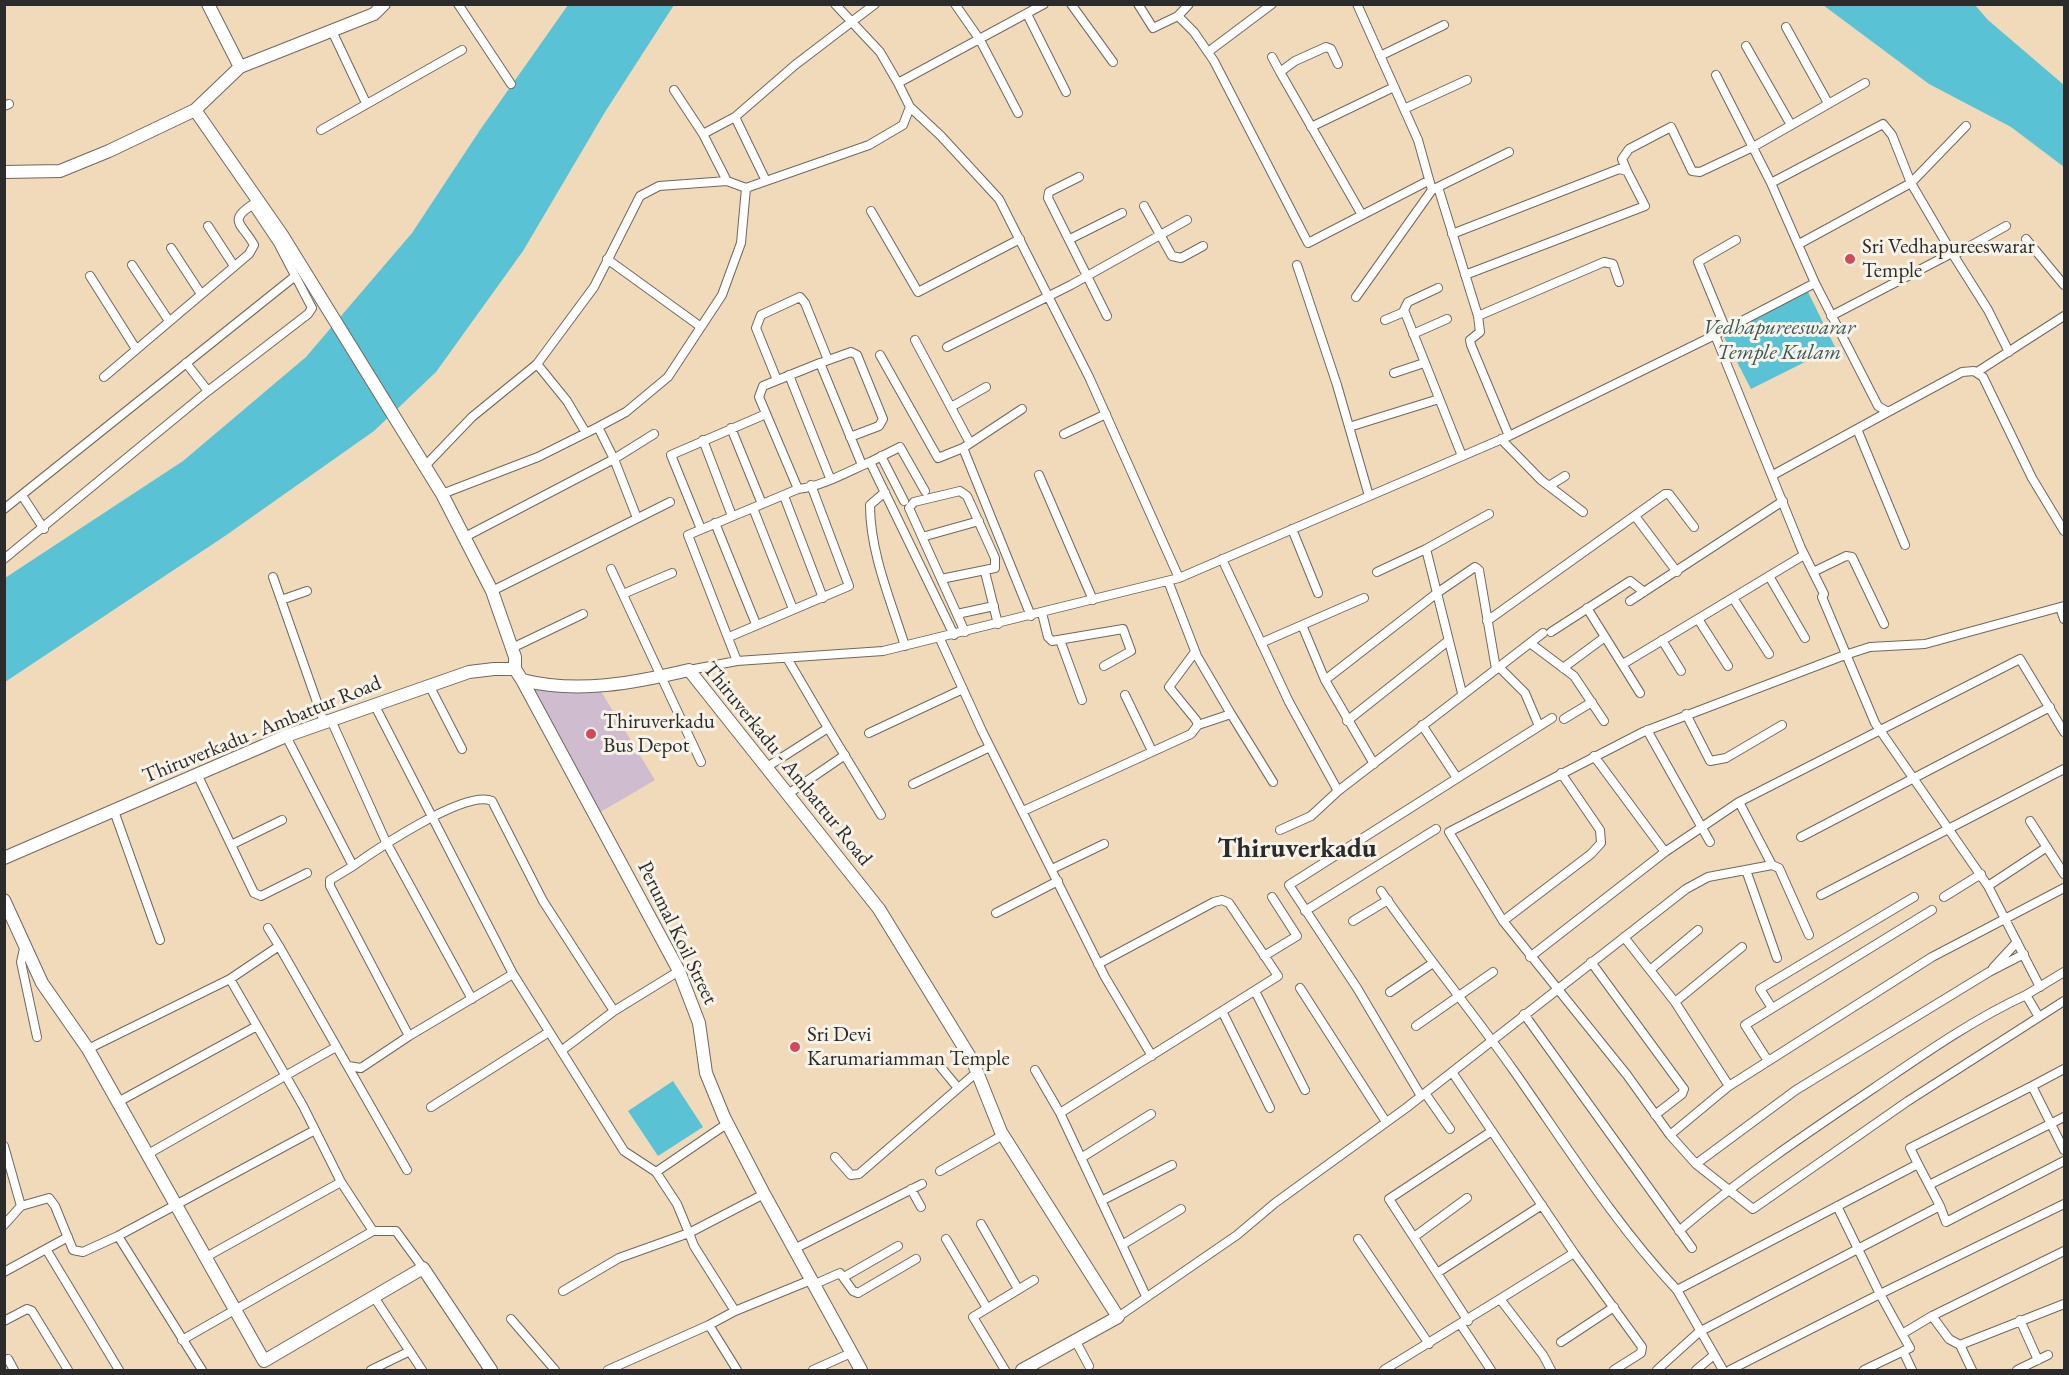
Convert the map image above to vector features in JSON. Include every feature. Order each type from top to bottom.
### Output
[{"type":"street","points":[[208,4],[240,66]]},
{"type":"street","points":[[4,172],[60,171],[195,110],[240,66],[374,14],[384,4]]},
{"type":"street","points":[[458,4],[512,84]]},
{"type":"street","points":[[835,4],[880,52],[910,107],[941,136],[999,199],[1106,414],[1179,578]]},
{"type":"street","points":[[703,134],[735,117],[795,65],[852,24],[875,4]]},
{"type":"street","points":[[955,4],[980,40],[1018,113]]},
{"type":"street","points":[[898,83],[1044,4]]},
{"type":"street","points":[[1071,4],[1113,62]]},
{"type":"street","points":[[1138,4],[1153,28],[1179,16],[1189,4]]},
{"type":"street","points":[[1208,52],[1272,4]]},
{"type":"street","points":[[1358,5],[1418,140],[1452,234],[1478,316],[1480,332],[1470,340],[1505,437],[1549,486],[1583,512]]},
{"type":"street","points":[[1027,14],[1066,92]]},
{"type":"street","points":[[1179,16],[1208,52],[1308,243],[1362,215],[1509,152]]},
{"type":"street","points":[[1380,56],[1444,25]]},
{"type":"street","points":[[1786,27],[1828,103]]},
{"type":"street","points":[[332,31],[366,103]]},
{"type":"street","points":[[1746,46],[1791,125]]},
{"type":"street","points":[[1280,72],[1295,61],[1326,47],[1331,49],[1338,64]]},
{"type":"street","points":[[321,130],[462,50]]},
{"type":"street","points":[[1272,57],[1362,215]]},
{"type":"street","points":[[1716,75],[1771,183],[1831,316],[1878,406],[1888,412]]},
{"type":"street","points":[[1404,109],[1467,80]]},
{"type":"street","points":[[1465,275],[1645,206],[1622,159],[1626,152],[1668,127],[1672,128],[1695,173],[1753,147],[1865,83]]},
{"type":"street","points":[[1311,127],[1394,87]]},
{"type":"street","points":[[674,90],[703,134],[726,180]]},
{"type":"street","points":[[424,466],[471,417],[537,364],[594,287],[640,196],[660,186],[726,180],[746,188],[869,145],[903,125],[910,107]]},
{"type":"street","points":[[195,110],[330,312],[442,494],[492,591],[512,648],[518,675]]},
{"type":"street","points":[[735,117],[766,181]]},
{"type":"street","points":[[1771,183],[1883,124],[1892,135],[1911,183],[1988,310],[2010,352]]},
{"type":"street","points":[[1799,244],[1911,183],[1966,126]]},
{"type":"street","points":[[1452,234],[1619,170],[1627,171]]},
{"type":"street","points":[[1079,177],[1048,195],[1107,316]]},
{"type":"street","points":[[1356,297],[1433,186]]},
{"type":"street","points":[[442,494],[538,457],[598,427],[626,412],[668,377],[722,295],[741,243],[746,188]]},
{"type":"street","points":[[104,376],[254,247],[238,218],[241,212],[257,202]]},
{"type":"street","points":[[4,560],[208,391],[305,318],[312,308],[310,303],[294,277],[278,243],[254,207],[257,202]]},
{"type":"street","points":[[1144,206],[1172,256],[1176,258],[1203,246]]},
{"type":"street","points":[[871,211],[918,292],[1020,239]]},
{"type":"street","points":[[1070,239],[1122,213]]},
{"type":"street","points":[[947,348],[1049,296],[1187,220]]},
{"type":"street","points":[[208,226],[234,266]]},
{"type":"street","points":[[1831,316],[2006,226]]},
{"type":"street","points":[[2026,239],[2064,285]]},
{"type":"street","points":[[1726,330],[1698,262],[1736,240]]},
{"type":"street","points":[[171,248],[201,294]]},
{"type":"street","points":[[607,259],[701,327]]},
{"type":"street","points":[[1478,316],[1604,262],[1613,264],[1620,282]]},
{"type":"street","points":[[132,265],[169,321]]},
{"type":"street","points":[[1297,265],[1370,496]]},
{"type":"street","points":[[90,276],[136,350]]},
{"type":"street","points":[[4,509],[23,497],[294,277]]},
{"type":"street","points":[[689,669],[738,661],[883,651],[940,639],[1179,578],[1505,437],[1726,330],[1815,283]]},
{"type":"street","points":[[1438,288],[1408,302],[1404,307],[1404,312],[1462,456]]},
{"type":"street","points":[[777,380],[756,328],[758,320],[761,315],[800,297],[805,303],[850,437],[885,492],[954,635]]},
{"type":"street","points":[[1384,320],[1404,312]]},
{"type":"street","points":[[1773,474],[1960,373],[1977,372],[2064,316]]},
{"type":"street","points":[[1413,334],[1447,320]]},
{"type":"street","points":[[1715,335],[1804,555],[1824,594],[1822,597],[1875,723],[1981,874],[2040,987]]},
{"type":"street","points":[[915,340],[951,407],[1031,616]]},
{"type":"street","points":[[798,489],[766,414],[759,392],[763,386],[851,352],[856,355],[883,419],[879,426],[850,437]]},
{"type":"street","points":[[880,355],[935,454],[942,457],[967,446],[1022,409]]},
{"type":"street","points":[[186,363],[208,391]]},
{"type":"street","points":[[1394,373],[1424,363]]},
{"type":"street","points":[[537,364],[567,401],[586,433]]},
{"type":"street","points":[[1977,372],[1989,384],[2032,478],[2064,531]]},
{"type":"street","points":[[789,375],[830,478]]},
{"type":"street","points":[[951,407],[986,387]]},
{"type":"street","points":[[1349,426],[1439,399]]},
{"type":"street","points":[[701,529],[671,455],[766,414]]},
{"type":"street","points":[[1064,434],[1106,414]]},
{"type":"street","points":[[598,427],[614,459],[637,518]]},
{"type":"street","points":[[731,428],[762,504]]},
{"type":"street","points":[[1857,429],[1905,545]]},
{"type":"street","points":[[463,538],[614,459],[654,434]]},
{"type":"street","points":[[702,441],[732,516]]},
{"type":"street","points":[[738,661],[688,535],[900,447],[925,491]]},
{"type":"street","points":[[881,456],[904,501]]},
{"type":"street","points":[[1039,475],[1093,600]]},
{"type":"street","points":[[1549,486],[1565,476]]},
{"type":"street","points":[[729,637],[849,586],[811,485]]},
{"type":"street","points":[[941,579],[985,572],[995,568],[996,563],[979,521],[967,496],[960,491],[914,502],[909,508],[941,579],[957,614],[965,632]]},
{"type":"street","points":[[885,492],[870,505],[870,518],[874,547],[905,646]]},
{"type":"street","points":[[1487,621],[1667,494],[1694,527]]},
{"type":"street","points":[[784,496],[823,598]]},
{"type":"street","points":[[23,497],[44,529]]},
{"type":"street","points":[[1630,601],[1783,501]]},
{"type":"street","points":[[492,591],[670,502]]},
{"type":"street","points":[[753,508],[793,609]]},
{"type":"street","points":[[1377,572],[1426,549],[1489,514]]},
{"type":"street","points":[[1635,516],[1677,572]]},
{"type":"street","points":[[922,537],[979,521]]},
{"type":"street","points":[[715,523],[756,624]]},
{"type":"street","points":[[1292,529],[1318,593]]},
{"type":"street","points":[[1426,549],[1462,693]]},
{"type":"street","points":[[1623,664],[1804,555]]},
{"type":"street","points":[[1813,572],[1846,556],[1852,557],[1884,624]]},
{"type":"street","points":[[1222,559],[1289,702],[1338,791]]},
{"type":"street","points":[[1325,680],[1437,592],[1472,568],[1477,568],[1498,668],[1525,693],[1539,726]]},
{"type":"street","points":[[611,569],[701,762]]},
{"type":"street","points":[[985,572],[998,624]]},
{"type":"street","points":[[623,594],[672,573]]},
{"type":"street","points":[[1769,576],[1805,638]]},
{"type":"street","points":[[273,577],[327,721],[386,842],[472,999]]},
{"type":"street","points":[[1168,580],[1195,652],[1274,782]]},
{"type":"street","points":[[1280,830],[1311,816],[1338,791],[1462,693],[1530,643],[1630,581],[1644,592]]},
{"type":"street","points":[[281,600],[307,591]]},
{"type":"street","points":[[1261,643],[1364,598]]},
{"type":"street","points":[[1733,598],[1769,654]]},
{"type":"street","points":[[957,614],[994,606]]},
{"type":"street","points":[[2064,619],[2062,606],[1925,644],[1870,647],[1845,655],[1769,686],[1686,714],[1647,730],[1449,832],[1503,921],[1530,957],[1558,988],[1670,1136],[1696,1164],[1753,1209],[1908,1101],[2064,1001]]},
{"type":"street","points":[[1587,608],[1640,693]]},
{"type":"street","points":[[1042,613],[1048,639],[1060,640],[1122,628],[1131,651],[1104,666]]},
{"type":"street","points":[[512,648],[583,614]]},
{"type":"street","points":[[1698,619],[1728,666]]},
{"type":"street","points":[[1302,625],[1325,680],[1374,764]]},
{"type":"street","points":[[1563,668],[1605,637]]},
{"type":"street","points":[[940,639],[990,747],[1098,964],[1152,1056]]},
{"type":"street","points":[[1060,640],[1082,700]]},
{"type":"street","points":[[1662,640],[1681,671]]},
{"type":"street","points":[[1347,721],[1448,641]]},
{"type":"street","points":[[1530,643],[1574,676],[1604,721]]},
{"type":"street","points":[[1195,652],[1169,687],[1194,716],[1198,725]]},
{"type":"street","points":[[787,658],[882,815]]},
{"type":"street","points":[[1530,957],[1665,852],[1738,802],[1881,731],[2020,658],[2064,732]]},
{"type":"street","name":"Thiruverkadu - Ambattur Road","points":[[4,858],[286,736],[469,672],[494,669],[518,675],[542,685],[618,686],[689,669],[879,909],[977,1072],[1003,1135],[1118,1317]]},
{"type":"street","name":"Perumal Koil Street","points":[[518,675],[679,971],[699,1023],[706,1073],[728,1124],[861,1371]]},
{"type":"street","points":[[429,685],[462,749]]},
{"type":"street","points":[[869,734],[963,689]]},
{"type":"street","points":[[1125,695],[1152,751]]},
{"type":"street","points":[[1564,719],[1592,702]]},
{"type":"street","points":[[374,704],[513,974],[624,1151],[656,1172],[677,1204],[689,1233],[735,1311]]},
{"type":"street","points":[[1801,837],[1916,779],[2050,707]]},
{"type":"street","points":[[1023,811],[1183,739],[1198,725],[1231,714]]},
{"type":"street","points":[[1686,714],[1710,761],[1726,758],[1782,725]]},
{"type":"street","points":[[1450,1129],[1423,1094],[1290,884],[1552,717]]},
{"type":"street","points":[[1422,725],[1457,778]]},
{"type":"street","points":[[767,767],[828,728]]},
{"type":"street","points":[[1647,730],[1710,842]]},
{"type":"street","points":[[286,736],[353,866]]},
{"type":"street","points":[[913,784],[990,747]]},
{"type":"street","points":[[788,794],[845,755]]},
{"type":"street","points":[[1594,756],[1665,852]]},
{"type":"street","points":[[1821,895],[2064,769]]},
{"type":"street","points":[[1503,921],[1591,854],[1601,843],[1600,830],[1561,773]]},
{"type":"street","points":[[198,776],[257,896],[307,873]]},
{"type":"street","points":[[409,1036],[330,886],[330,880],[386,842],[431,818],[486,798],[492,801],[543,901],[614,1011]]},
{"type":"street","points":[[1738,802],[1772,865]]},
{"type":"street","points":[[114,811],[160,940]]},
{"type":"street","points":[[231,845],[282,820]]},
{"type":"street","points":[[2030,821],[2064,874]]},
{"type":"street","points":[[1305,911],[1436,829]]},
{"type":"street","points":[[1052,869],[1104,844]]},
{"type":"street","points":[[1988,886],[2047,847]]},
{"type":"street","points":[[1022,1371],[1118,1317],[1237,1235],[1275,1203],[1452,1072],[1686,889],[1708,877],[1772,865],[1779,868],[1809,935]]},
{"type":"street","points":[[1746,870],[1778,958]]},
{"type":"street","points":[[1944,897],[1981,874]]},
{"type":"street","points":[[996,913],[1058,881]]},
{"type":"street","points":[[1670,1136],[1729,1086],[1932,957],[2007,920],[2064,888]]},
{"type":"street","points":[[1382,891],[1492,1040],[1549,1125],[1639,1248],[1677,1290],[1698,1332],[1723,1371]]},
{"type":"street","points":[[1264,957],[1297,936],[1272,897]]},
{"type":"street","points":[[1772,1008],[1760,989],[1914,897]]},
{"type":"street","points":[[4,900],[42,983],[88,1049],[264,1361],[423,1268]]},
{"type":"street","points":[[1060,1113],[1278,976],[1229,903],[1222,900],[1214,902],[1098,964]]},
{"type":"street","points":[[1353,921],[1388,900]]},
{"type":"street","points":[[1767,1061],[1745,1025],[1932,910]]},
{"type":"street","points":[[268,928],[408,1170]]},
{"type":"street","points":[[1650,970],[1698,930]]},
{"type":"street","points":[[1624,936],[1675,1002],[1729,1086]]},
{"type":"street","points":[[1989,972],[2018,942]]},
{"type":"street","points":[[25,944],[21,962],[38,1037]]},
{"type":"street","points":[[88,1049],[230,979],[279,946]]},
{"type":"street","points":[[1675,1002],[1742,947]]},
{"type":"street","points":[[1696,1164],[1796,1090],[1989,972],[2024,954]]},
{"type":"street","points":[[1592,962],[1684,1089],[1682,1094],[1655,1115]]},
{"type":"street","points":[[1390,992],[1433,963]]},
{"type":"street","points":[[561,1051],[614,1011],[679,971]]},
{"type":"street","points":[[1416,1026],[1493,972]]},
{"type":"street","points":[[1679,1231],[1727,1189],[1984,1014],[2040,987],[2064,972]]},
{"type":"street","points":[[348,1066],[361,1068],[409,1036],[513,974]]},
{"type":"street","points":[[230,979],[286,1075],[341,1182],[373,1231]]},
{"type":"street","points":[[1300,988],[1386,1122]]},
{"type":"street","points":[[1255,991],[1305,1090]]},
{"type":"street","points":[[2026,994],[2039,1017]]},
{"type":"street","points":[[1222,1011],[1270,1108]]},
{"type":"street","points":[[1524,1014],[1568,1071],[1692,1248]]},
{"type":"street","points":[[118,1102],[256,1026]]},
{"type":"street","points":[[431,1107],[549,1032]]},
{"type":"street","points":[[147,1154],[336,1047]]},
{"type":"street","points":[[939,1065],[958,1088]]},
{"type":"street","points":[[2064,1069],[1910,1148],[1946,1222],[2064,1161]]},
{"type":"street","points":[[1035,1070],[1060,1113],[1146,1296]]},
{"type":"street","points":[[835,1157],[851,1175],[859,1174],[977,1072]]},
{"type":"street","points":[[1452,1072],[1642,1349],[1641,1353],[1614,1371]]},
{"type":"street","points":[[2032,1086],[2064,1150]]},
{"type":"street","points":[[1081,1158],[1151,1114]]},
{"type":"street","points":[[1929,1185],[2064,1118]]},
{"type":"street","points":[[656,1172],[728,1124]]},
{"type":"street","points":[[4,1225],[21,1206],[49,1198],[74,1250],[83,1252],[118,1236],[315,1130]]},
{"type":"street","points":[[1491,1371],[1437,1273],[1389,1199],[1492,1131]]},
{"type":"street","points":[[940,1171],[1003,1135]]},
{"type":"street","points":[[4,1146],[21,1206]]},
{"type":"street","points":[[1677,1290],[1918,1164]]},
{"type":"street","points":[[1101,1201],[1172,1165]]},
{"type":"street","points":[[206,1257],[341,1182]]},
{"type":"street","points":[[794,1249],[922,1184]]},
{"type":"street","points":[[911,1189],[921,1207]]},
{"type":"street","points":[[563,1291],[619,1258],[689,1233],[764,1194]]},
{"type":"street","points":[[1414,1237],[1467,1197]]},
{"type":"street","points":[[1730,1371],[2064,1204]]},
{"type":"street","points":[[1437,1273],[1542,1205]]},
{"type":"street","points":[[1837,1206],[1880,1294],[1910,1348],[1864,1371]]},
{"type":"street","points":[[1657,1371],[1698,1332],[1940,1206]]},
{"type":"street","points":[[1122,1245],[1181,1209]]},
{"type":"street","points":[[981,1224],[1018,1289]]},
{"type":"street","points":[[182,1340],[373,1231],[396,1231],[491,1371]]},
{"type":"street","points":[[118,1236],[202,1371]]},
{"type":"street","points":[[4,1272],[68,1237]]},
{"type":"street","points":[[946,1239],[987,1308]]},
{"type":"street","points":[[1358,1239],[1430,1344]]},
{"type":"street","points":[[844,1277],[898,1246]]},
{"type":"street","points":[[46,1249],[118,1371]]},
{"type":"street","points":[[1902,1334],[1932,1316],[2064,1251]]},
{"type":"street","points":[[1384,1371],[1574,1253]]},
{"type":"street","points":[[608,1371],[735,1311],[812,1282],[837,1273],[844,1277],[853,1291],[861,1292],[916,1259]]},
{"type":"street","points":[[1005,1371],[974,1319],[974,1315],[1034,1280]]},
{"type":"street","points":[[374,1297],[422,1371]]},
{"type":"street","points":[[1500,1299],[1543,1355],[1551,1371]]},
{"type":"street","points":[[1960,1345],[2064,1304]]},
{"type":"street","points":[[1561,1342],[1614,1307]]},
{"type":"street","points":[[4,1321],[27,1309],[32,1311],[68,1371]]},
{"type":"street","points":[[1932,1316],[1949,1339],[1960,1345],[1972,1371]]},
{"type":"street","points":[[511,1319],[555,1371]]},
{"type":"street","points":[[2020,1320],[2038,1360]]},
{"type":"street","points":[[709,1324],[737,1371]]},
{"type":"street","points":[[1075,1340],[1089,1366]]},
{"type":"street","points":[[1903,1351],[1912,1371]]},
{"type":"street","points":[[371,1371],[408,1352]]},
{"type":"street","points":[[813,1371],[851,1353]]},
{"type":"street","points":[[1696,1371],[1714,1355]]},
{"type":"street","points":[[2017,1371],[2048,1355]]},
{"type":"street","points":[[8,1359],[14,1371]]},
{"type":"shaded area","name":"Thiruverkadu Bus Depot","points":[[528,688],[599,688],[655,780],[599,813]]},
{"type":"water","points":[[568,5],[674,5],[605,112],[523,251],[436,372],[374,431],[225,536],[5,682],[5,578],[183,461],[306,357],[412,233],[480,130]]},
{"type":"water","points":[[1823,5],[1975,5],[1988,20],[2064,85],[2064,167],[2011,127],[1929,84]]},
{"type":"water","name":"Vedhapureeswarar Temple Kulam","points":[[1808,292],[1835,347],[1751,389],[1723,335]]},
{"type":"water","points":[[673,1081],[703,1127],[658,1156],[628,1111]]},
{"type":"place","name":"Sri Vedhapureeswarar Temple","points":[[1850,259]]},
{"type":"place","name":"Thiruverkadu Bus Depot","points":[[591,734]]},
{"type":"place","name":"Sri Devi Karumariamman Temple","points":[[795,1047]]},
{"type":"district","name":"Thiruverkadu","points":[[1297,850]]}]
